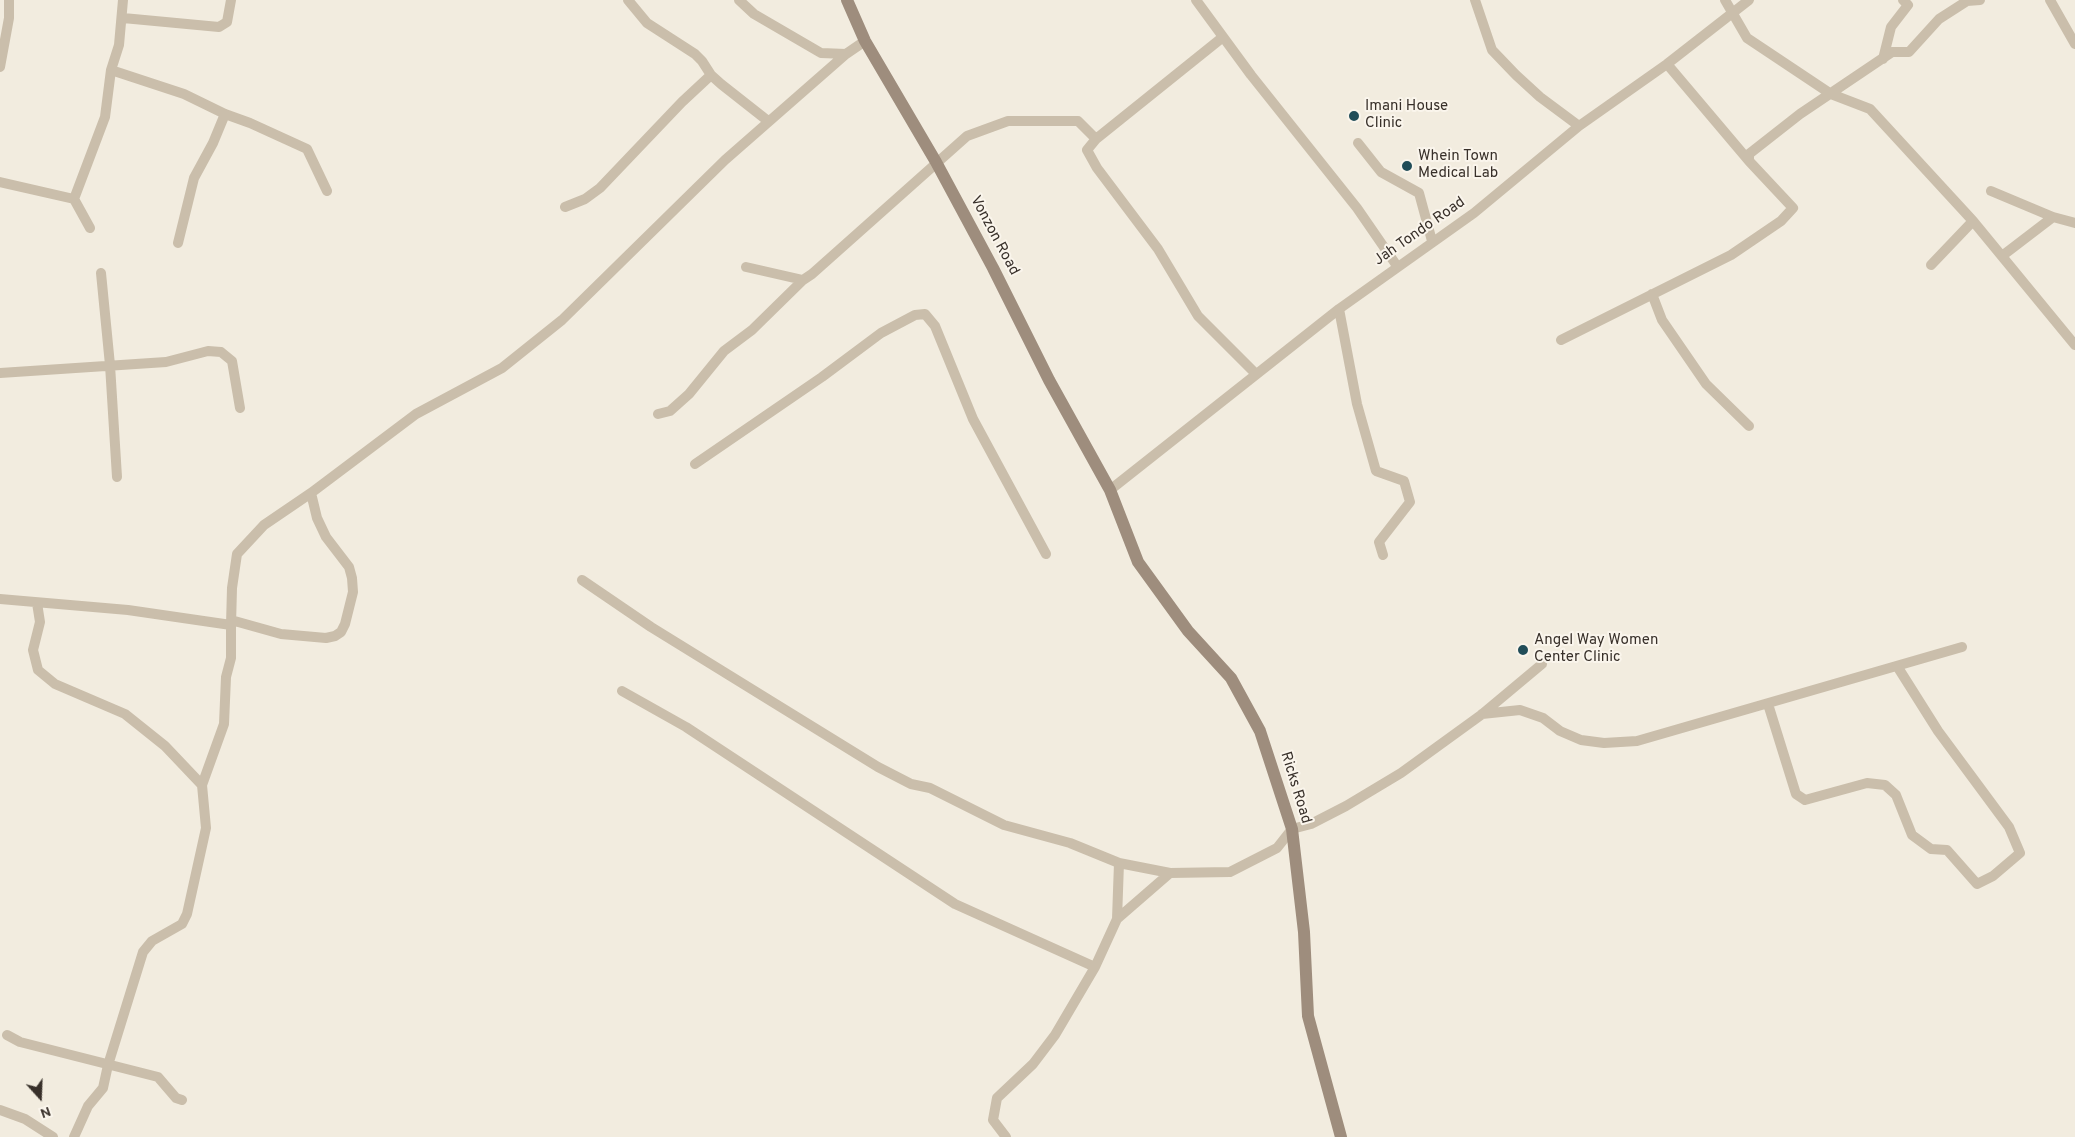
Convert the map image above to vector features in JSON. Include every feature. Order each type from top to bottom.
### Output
[{"type":"street","points":[[0,67],[9,18],[9,0]]},
{"type":"street","points":[[74,199],[105,117],[111,70],[119,45],[123,0]]},
{"type":"street","points":[[122,18],[219,27],[227,22],[231,0]]},
{"type":"street","points":[[628,0],[646,23],[702,60],[711,75],[768,121]]},
{"type":"street","points":[[738,0],[754,14],[821,53],[846,54]]},
{"type":"street","name":"Vonzon Road","points":[[847,0],[865,41],[936,162],[993,268],[1049,380],[1110,490]]},
{"type":"street","points":[[1196,0],[1251,75],[1357,208],[1397,266]]},
{"type":"street","points":[[1474,0],[1492,50],[1540,97],[1579,126]]},
{"type":"street","points":[[1725,0],[1746,38],[1831,94],[1870,109],[1973,221],[2075,345]]},
{"type":"street","name":"Jah Tondo Road","points":[[1110,490],[1339,309],[1474,213],[1579,126],[1667,64],[1749,0]]},
{"type":"street","points":[[1883,59],[1891,27],[1908,5],[1903,0]]},
{"type":"street","points":[[1749,161],[1749,154],[1800,114],[1892,52],[1909,52],[1939,19],[1967,1],[1980,0]]},
{"type":"street","points":[[2050,0],[2075,44]]},
{"type":"street","points":[[1223,37],[1096,139],[1087,150],[1096,168],[1158,249],[1198,316],[1256,374]]},
{"type":"street","points":[[74,1137],[88,1106],[103,1088],[108,1065],[144,952],[152,941],[182,924],[187,914],[206,828],[202,785],[224,724],[226,677],[231,658],[232,588],[237,554],[264,524],[311,493],[416,414],[502,368],[562,320],[725,160],[846,54],[865,41]]},
{"type":"street","points":[[1561,340],[1731,254],[1782,221],[1793,208],[1749,161],[1667,64]]},
{"type":"street","points":[[111,70],[184,94],[225,114],[250,123],[307,149],[327,191]]},
{"type":"street","points":[[565,207],[585,199],[600,188],[682,102],[711,75]]},
{"type":"street","points":[[178,243],[194,178],[213,143],[225,114]]},
{"type":"street","points":[[658,414],[670,411],[689,394],[724,351],[752,330],[803,280],[967,136],[1008,121],[1078,121],[1096,139]]},
{"type":"street","points":[[1358,143],[1381,172],[1401,181],[1419,193],[1432,242]]},
{"type":"street","points":[[0,182],[74,199],[90,228]]},
{"type":"street","points":[[1991,191],[2053,217],[2075,223]]},
{"type":"street","points":[[2002,256],[2053,217]]},
{"type":"street","points":[[1931,265],[1973,221]]},
{"type":"street","points":[[746,267],[803,280]]},
{"type":"street","points":[[101,273],[110,365],[117,477]]},
{"type":"street","points":[[1652,294],[1662,320],[1706,384],[1749,426]]},
{"type":"street","points":[[1339,309],[1357,404],[1376,471],[1404,481],[1410,502],[1378,542],[1383,555]]},
{"type":"street","points":[[695,464],[822,377],[880,333],[915,315],[925,314],[935,326],[973,419],[1046,554]]},
{"type":"street","points":[[0,374],[166,362],[208,351],[221,352],[232,361],[240,408]]},
{"type":"street","name":"Ricks Road","points":[[1110,490],[1138,562],[1188,631],[1231,678],[1260,730],[1292,829],[1304,932],[1308,1016],[1341,1137]]},
{"type":"street","points":[[0,599],[128,610],[231,622],[281,634],[326,638],[335,636],[341,632],[346,624],[353,592],[352,578],[349,567],[326,537],[317,518],[311,493]]},
{"type":"street","points":[[582,580],[651,627],[878,767],[911,784],[930,788],[1004,825],[1070,843],[1119,863],[1170,873],[1230,872],[1276,848],[1292,829],[1311,824],[1346,806],[1401,772],[1481,715],[1542,664]]},
{"type":"street","points":[[37,603],[40,622],[32,650],[38,670],[55,684],[125,714],[165,746],[202,785]]},
{"type":"street","points":[[1481,715],[1520,710],[1543,718],[1560,731],[1574,737],[1604,743],[1637,741],[1962,647]]},
{"type":"street","points":[[1768,704],[1796,794],[1805,800],[1868,784],[1885,785],[1896,795],[1912,835],[1930,849],[1947,850],[1977,884],[1993,876],[2020,853],[2009,828],[1938,731],[1897,666]]},
{"type":"street","points":[[622,691],[694,732],[955,904],[1095,967]]},
{"type":"street","points":[[1006,1137],[993,1120],[996,1098],[1032,1064],[1055,1035],[1095,967],[1117,919],[1119,863]]},
{"type":"street","points":[[1117,919],[1170,873]]},
{"type":"street","points":[[7,1035],[20,1042],[158,1077],[176,1098],[182,1100]]},
{"type":"street","points":[[0,1110],[25,1119],[52,1137]]},
{"type":"place","name":"Imani House Clinic","points":[[1354,116]]},
{"type":"place","name":"Whein Town Medical Lab","points":[[1407,166]]},
{"type":"place","name":"Angel Way Women Center Clinic","points":[[1523,650]]}]
